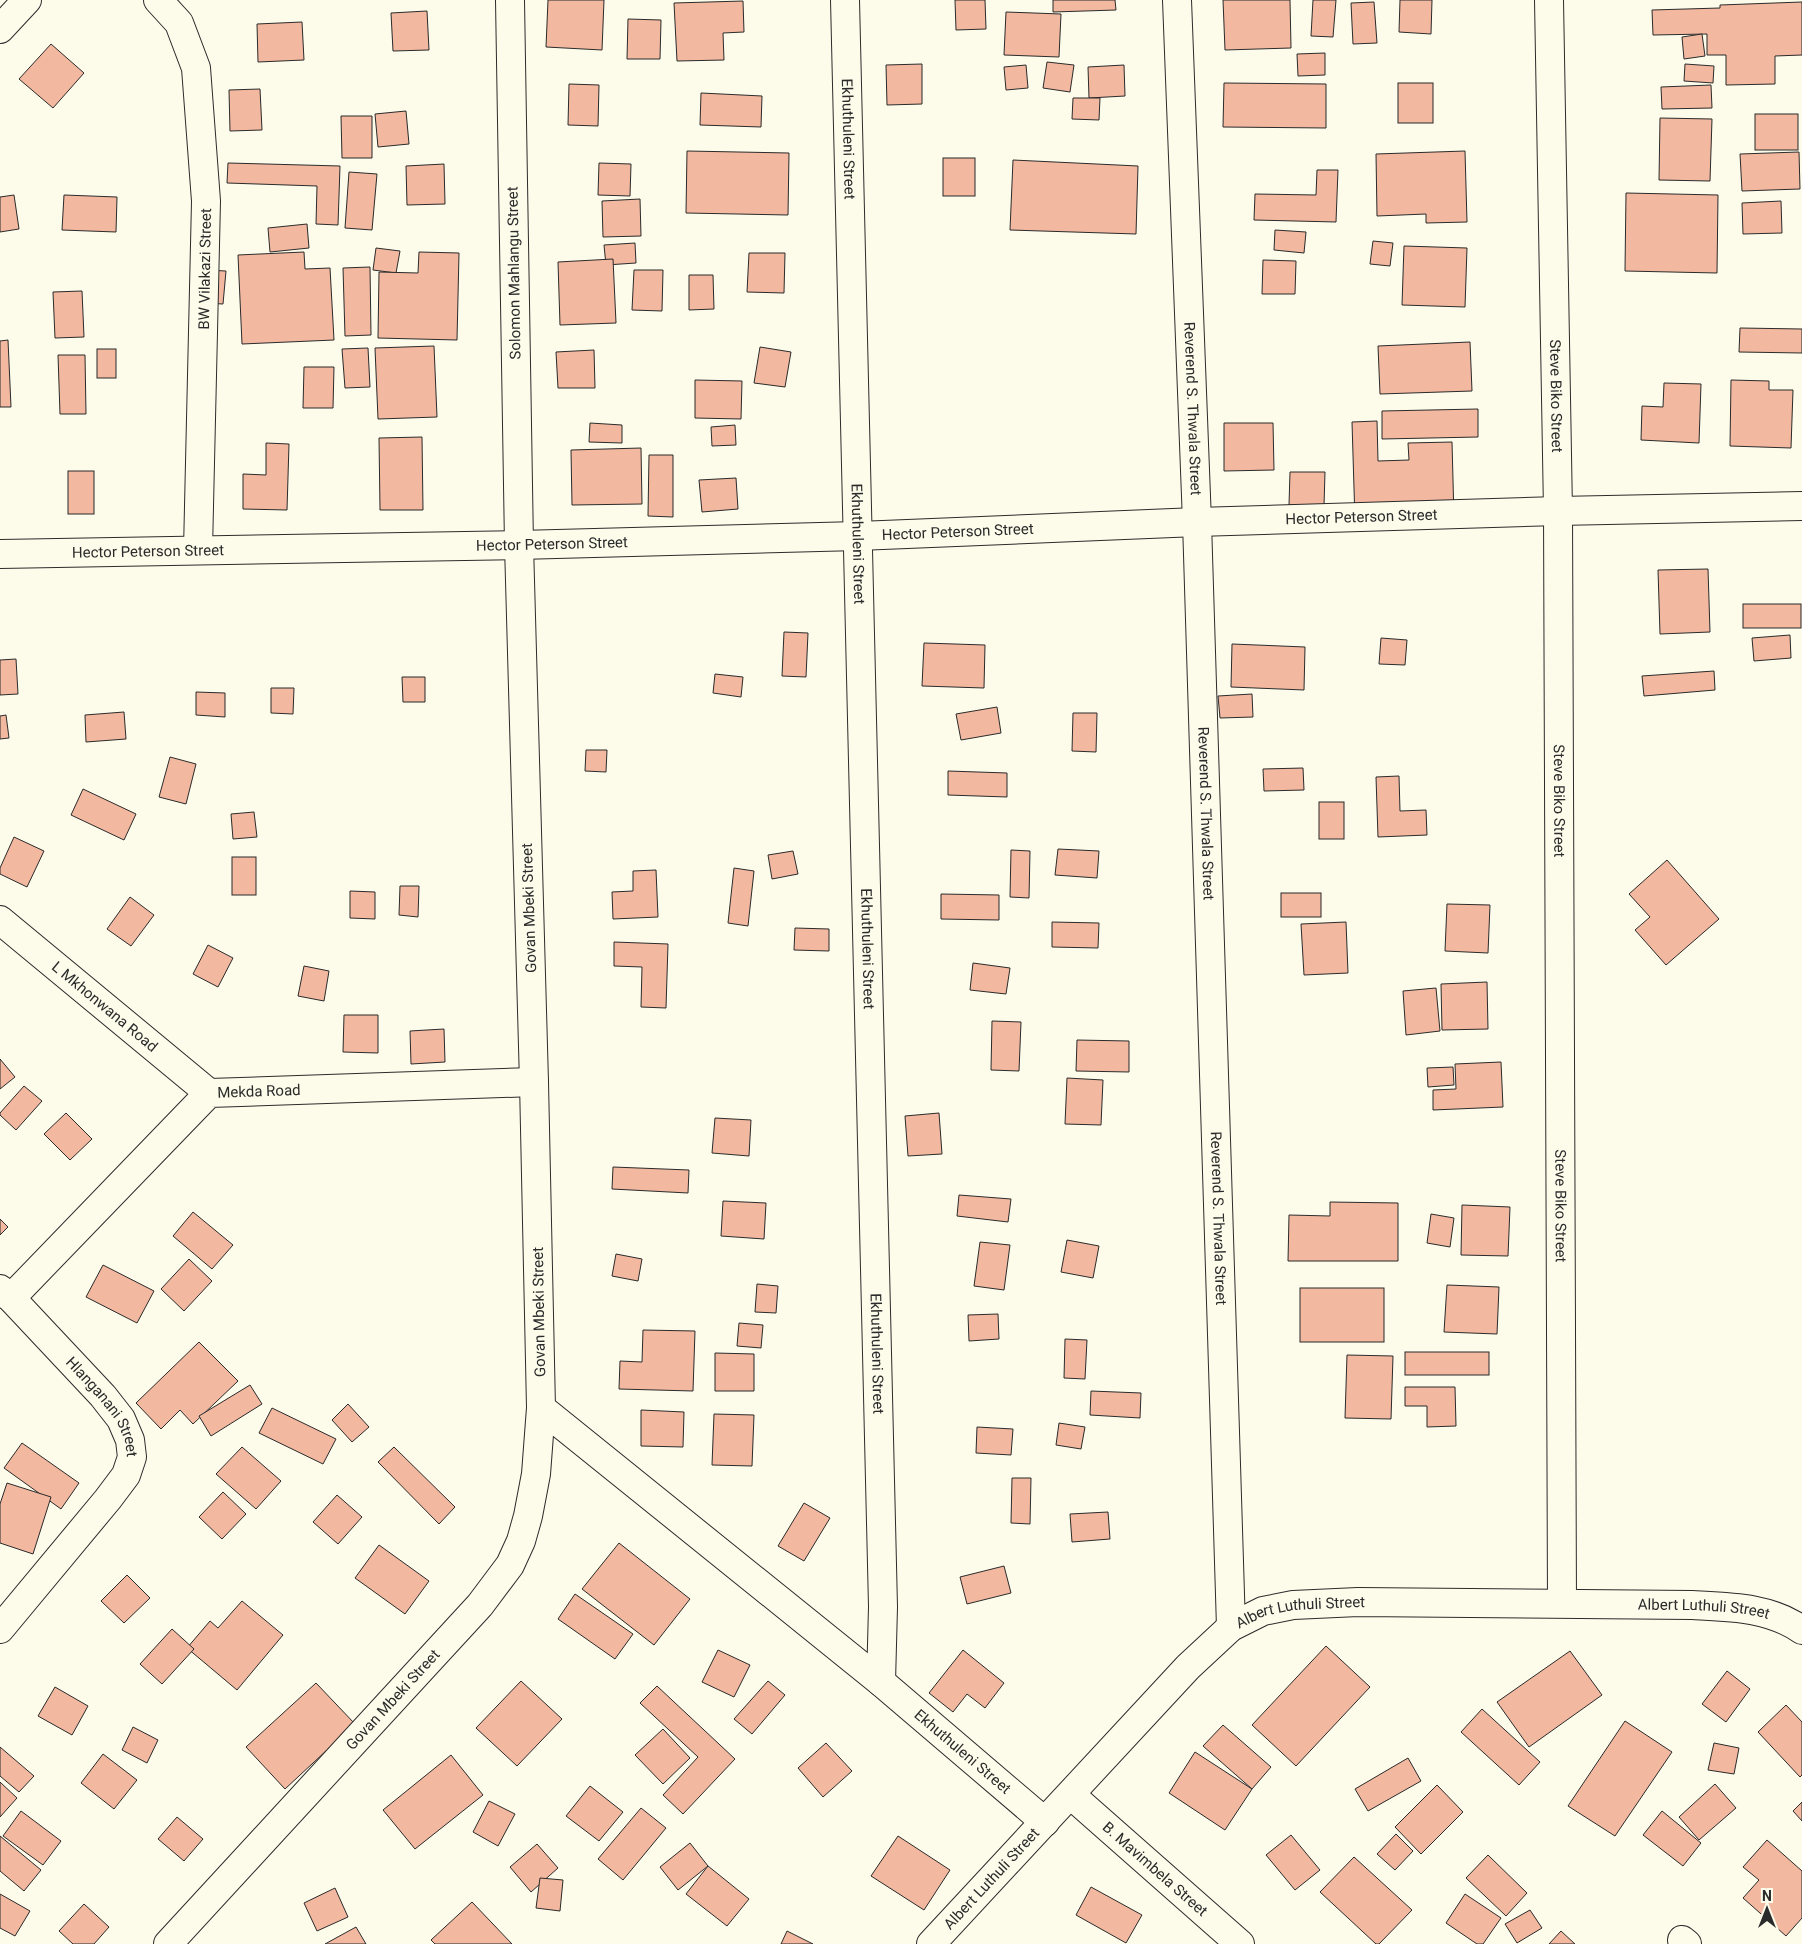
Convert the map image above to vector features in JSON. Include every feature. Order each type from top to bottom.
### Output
[{"type":"street","points":[[0,29],[27,0]]},
{"type":"street","name":"BW Vilakazi Street","points":[[158,0],[179,23],[196,68],[206,201],[198,550]]},
{"type":"street","name":"Solomon Mahlangu Street","points":[[510,0],[519,545]]},
{"type":"street","name":"Ekhuthuleni Street","points":[[845,0],[883,1607],[881,1682],[1045,1822]]},
{"type":"street","name":"Reverend S. Thwala Street","points":[[1177,0],[1197,522],[1231,1627]]},
{"type":"street","name":"Steve Biko Street","points":[[1549,0],[1558,511],[1562,1603]]},
{"type":"street","name":"Hector Peterson Street","points":[[0,554],[519,545],[858,536],[1197,522],[1798,506]]},
{"type":"street","name":"Govan Mbeki Street","points":[[168,1944],[467,1619],[496,1585],[510,1564],[521,1541],[528,1516],[536,1474],[541,1408],[519,545]]},
{"type":"street","name":"L Mkhonwana Road","points":[[0,920],[209,1092]]},
{"type":"street","name":"Mekda Road","points":[[6,1294],[209,1092],[534,1082]]},
{"type":"street","name":"Hlanganani Street","points":[[0,1629],[108,1499],[126,1475],[132,1457],[130,1440],[121,1419],[102,1396],[6,1294]]},
{"type":"street","points":[[541,1408],[881,1682]]},
{"type":"street","name":"Albert Luthuli Street","points":[[931,1944],[1188,1667],[1231,1627],[1264,1611],[1293,1605],[1358,1602],[1692,1605],[1745,1608],[1773,1615],[1802,1630]]},
{"type":"street","name":"B. Mavimbela Street","points":[[1071,1795],[1240,1944]]},
{"type":"building","points":[[548,0],[604,0],[602,50],[546,47]]},
{"type":"building","points":[[955,0],[985,0],[986,29],[956,30]]},
{"type":"building","points":[[1053,0],[1115,0],[1116,10],[1053,12]]},
{"type":"building","points":[[1223,0],[1290,0],[1291,48],[1225,50]]},
{"type":"building","points":[[1313,0],[1336,0],[1333,37],[1311,36]]},
{"type":"building","points":[[1400,0],[1432,0],[1431,34],[1399,32]]},
{"type":"building","points":[[743,1],[744,32],[723,33],[724,60],[677,61],[674,3]]},
{"type":"building","points":[[1374,2],[1377,43],[1353,44],[1351,3]]},
{"type":"building","points":[[1802,2],[1802,55],[1775,56],[1775,84],[1726,85],[1726,55],[1707,55],[1707,34],[1653,35],[1652,10],[1720,8],[1720,5]]},
{"type":"building","points":[[427,11],[429,50],[393,51],[391,13]]},
{"type":"building","points":[[1006,12],[1061,14],[1059,57],[1004,55]]},
{"type":"building","points":[[628,19],[661,20],[660,59],[627,59]]},
{"type":"building","points":[[302,22],[304,60],[258,62],[257,24]]},
{"type":"building","points":[[1702,34],[1705,56],[1684,59],[1682,37]]},
{"type":"building","points":[[51,44],[84,73],[53,108],[19,79]]},
{"type":"building","points":[[1325,53],[1325,75],[1298,76],[1297,54]]},
{"type":"building","points":[[1047,62],[1074,65],[1070,92],[1043,88]]},
{"type":"building","points":[[922,64],[922,104],[887,105],[886,65]]},
{"type":"building","points":[[1685,64],[1714,66],[1713,83],[1684,81]]},
{"type":"building","points":[[1026,65],[1028,88],[1006,90],[1004,67]]},
{"type":"building","points":[[1124,65],[1125,96],[1089,98],[1088,67]]},
{"type":"building","points":[[1224,83],[1326,84],[1326,128],[1223,127]]},
{"type":"building","points":[[1398,83],[1433,83],[1433,123],[1398,123]]},
{"type":"building","points":[[569,84],[599,85],[598,126],[568,125]]},
{"type":"building","points":[[1711,85],[1712,108],[1662,109],[1661,87]]},
{"type":"building","points":[[260,89],[262,130],[230,131],[229,90]]},
{"type":"building","points":[[701,93],[762,96],[761,127],[700,125]]},
{"type":"building","points":[[1073,98],[1100,98],[1099,120],[1072,119]]},
{"type":"building","points":[[406,111],[409,144],[378,147],[375,114]]},
{"type":"building","points":[[1755,114],[1798,114],[1798,150],[1755,150]]},
{"type":"building","points":[[341,116],[372,116],[372,158],[342,158]]},
{"type":"building","points":[[1660,118],[1712,119],[1710,181],[1659,180]]},
{"type":"building","points":[[687,151],[789,153],[788,215],[686,213]]},
{"type":"building","points":[[1465,151],[1467,222],[1426,223],[1426,214],[1377,216],[1376,154]]},
{"type":"building","points":[[1799,152],[1800,189],[1742,191],[1740,154]]},
{"type":"building","points":[[943,158],[975,158],[975,196],[943,196]]},
{"type":"building","points":[[1013,160],[1138,166],[1136,234],[1010,230]]},
{"type":"building","points":[[228,163],[340,166],[338,225],[316,224],[317,186],[227,183]]},
{"type":"building","points":[[599,163],[631,164],[630,196],[598,195]]},
{"type":"building","points":[[444,164],[445,204],[407,205],[406,166]]},
{"type":"building","points":[[1317,170],[1338,170],[1336,222],[1254,220],[1255,194],[1316,195]]},
{"type":"building","points":[[349,172],[377,174],[372,230],[345,228]]},
{"type":"building","points":[[1626,193],[1718,195],[1717,273],[1625,271]]},
{"type":"building","points":[[14,195],[19,229],[0,232],[0,197]]},
{"type":"building","points":[[64,195],[117,197],[116,232],[62,230]]},
{"type":"building","points":[[640,199],[641,236],[603,237],[602,201]]},
{"type":"building","points":[[1781,201],[1782,233],[1743,234],[1742,203]]},
{"type":"building","points":[[307,224],[309,248],[270,252],[268,228]]},
{"type":"building","points":[[1275,230],[1306,232],[1304,253],[1274,250]]},
{"type":"building","points":[[1373,241],[1393,243],[1390,266],[1370,264]]},
{"type":"building","points":[[635,243],[636,263],[606,265],[604,245]]},
{"type":"building","points":[[1404,246],[1467,248],[1465,307],[1402,305]]},
{"type":"building","points":[[376,248],[400,251],[396,273],[373,270]]},
{"type":"building","points":[[304,252],[305,269],[330,268],[334,340],[242,344],[238,255]]},
{"type":"building","points":[[419,252],[459,253],[457,340],[378,338],[379,272],[418,273]]},
{"type":"building","points":[[749,253],[785,253],[784,293],[747,292]]},
{"type":"building","points":[[613,259],[616,323],[560,325],[558,262]]},
{"type":"building","points":[[1263,260],[1296,261],[1295,294],[1262,294]]},
{"type":"building","points":[[370,267],[371,335],[345,336],[343,268]]},
{"type":"building","points":[[206,270],[226,271],[223,304],[203,303]]},
{"type":"building","points":[[634,270],[663,270],[662,311],[632,310]]},
{"type":"building","points":[[689,275],[713,275],[714,309],[689,310]]},
{"type":"building","points":[[82,291],[84,337],[55,338],[53,292]]},
{"type":"building","points":[[1740,328],[1802,329],[1802,353],[1739,352]]},
{"type":"building","points":[[8,340],[11,407],[0,407],[0,341]]},
{"type":"building","points":[[1470,342],[1472,391],[1380,394],[1378,346]]},
{"type":"building","points":[[434,346],[437,417],[378,419],[375,348]]},
{"type":"building","points":[[760,347],[791,352],[785,387],[754,383]]},
{"type":"building","points":[[368,348],[370,387],[345,388],[342,349]]},
{"type":"building","points":[[97,349],[116,349],[116,378],[97,378]]},
{"type":"building","points":[[594,350],[595,388],[558,388],[556,352]]},
{"type":"building","points":[[58,355],[85,355],[86,414],[60,414]]},
{"type":"building","points":[[304,367],[334,367],[333,408],[303,408]]},
{"type":"building","points":[[695,380],[742,381],[741,419],[695,418]]},
{"type":"building","points":[[1731,380],[1769,381],[1769,390],[1793,390],[1791,448],[1730,446]]},
{"type":"building","points":[[1664,383],[1701,384],[1699,443],[1641,440],[1642,406],[1663,407]]},
{"type":"building","points":[[1478,409],[1478,437],[1382,439],[1382,411]]},
{"type":"building","points":[[1377,421],[1378,461],[1409,460],[1408,443],[1452,442],[1454,518],[1355,521],[1352,422]]},
{"type":"building","points":[[590,423],[622,425],[622,443],[589,442]]},
{"type":"building","points":[[1224,423],[1273,423],[1274,470],[1224,471]]},
{"type":"building","points":[[735,425],[736,445],[712,446],[711,427]]},
{"type":"building","points":[[422,437],[423,510],[380,510],[379,438]]},
{"type":"building","points":[[266,443],[289,444],[287,510],[243,509],[243,474],[266,475]]},
{"type":"building","points":[[641,448],[642,504],[572,505],[571,450]]},
{"type":"building","points":[[649,455],[673,455],[673,517],[648,516]]},
{"type":"building","points":[[68,471],[94,471],[94,514],[68,514]]},
{"type":"building","points":[[1290,472],[1325,472],[1324,506],[1289,505]]},
{"type":"building","points":[[736,478],[738,509],[702,512],[699,480]]},
{"type":"building","points":[[1708,569],[1710,632],[1660,634],[1658,570]]},
{"type":"building","points":[[1743,604],[1801,604],[1801,628],[1743,628]]},
{"type":"building","points":[[784,632],[808,633],[806,677],[782,676]]},
{"type":"building","points":[[1790,635],[1791,658],[1754,661],[1752,638]]},
{"type":"building","points":[[1381,638],[1407,640],[1405,665],[1379,664]]},
{"type":"building","points":[[924,643],[985,645],[984,688],[922,686]]},
{"type":"building","points":[[1232,644],[1305,647],[1304,690],[1231,687]]},
{"type":"building","points":[[16,659],[18,694],[0,695],[0,660]]},
{"type":"building","points":[[1714,671],[1715,690],[1644,696],[1642,676]]},
{"type":"building","points":[[715,674],[743,677],[741,697],[713,693]]},
{"type":"building","points":[[402,677],[425,677],[425,702],[403,702]]},
{"type":"building","points":[[271,688],[294,688],[293,714],[271,713]]},
{"type":"building","points":[[196,692],[225,693],[225,717],[196,715]]},
{"type":"building","points":[[1252,694],[1253,717],[1220,718],[1218,696]]},
{"type":"building","points":[[997,707],[1001,733],[961,740],[956,714]]},
{"type":"building","points":[[124,712],[126,739],[86,742],[85,715]]},
{"type":"building","points":[[1073,713],[1097,713],[1096,752],[1072,751]]},
{"type":"building","points":[[6,715],[9,738],[0,739],[0,716]]},
{"type":"building","points":[[586,750],[607,750],[606,772],[585,771]]},
{"type":"building","points":[[170,757],[196,764],[186,804],[159,797]]},
{"type":"building","points":[[1303,768],[1304,790],[1264,791],[1263,769]]},
{"type":"building","points":[[948,771],[1007,773],[1007,797],[948,795]]},
{"type":"building","points":[[1399,776],[1400,811],[1426,810],[1427,835],[1378,837],[1376,777]]},
{"type":"building","points":[[83,789],[136,814],[124,840],[71,815]]},
{"type":"building","points":[[1319,802],[1344,802],[1344,839],[1319,839]]},
{"type":"building","points":[[254,812],[257,837],[233,839],[231,814]]},
{"type":"building","points":[[14,837],[44,851],[27,887],[0,874],[0,868]]},
{"type":"building","points":[[1058,849],[1099,851],[1097,878],[1055,875]]},
{"type":"building","points":[[1011,850],[1030,851],[1029,898],[1010,897]]},
{"type":"building","points":[[793,851],[798,874],[772,879],[768,855]]},
{"type":"building","points":[[232,857],[256,857],[256,895],[232,895]]},
{"type":"building","points":[[1667,860],[1719,919],[1666,965],[1635,930],[1650,917],[1629,894]]},
{"type":"building","points":[[734,868],[754,871],[748,926],[728,923]]},
{"type":"building","points":[[656,870],[658,917],[613,919],[612,892],[633,891],[633,871]]},
{"type":"building","points":[[400,886],[419,886],[418,917],[399,915]]},
{"type":"building","points":[[350,891],[375,892],[375,919],[350,918]]},
{"type":"building","points":[[1281,893],[1321,893],[1321,917],[1281,917]]},
{"type":"building","points":[[941,894],[999,895],[999,920],[941,919]]},
{"type":"building","points":[[130,897],[154,915],[131,946],[107,929]]},
{"type":"building","points":[[1447,904],[1490,905],[1488,953],[1445,951]]},
{"type":"building","points":[[1052,922],[1099,923],[1098,948],[1052,947]]},
{"type":"building","points":[[1346,922],[1348,973],[1304,975],[1301,924]]},
{"type":"building","points":[[795,928],[829,929],[829,951],[794,950]]},
{"type":"building","points":[[614,942],[668,944],[666,1008],[641,1007],[642,967],[614,966]]},
{"type":"building","points":[[208,945],[233,958],[218,987],[193,974]]},
{"type":"building","points":[[973,963],[1010,968],[1006,994],[970,990]]},
{"type":"building","points":[[304,966],[329,971],[324,1001],[298,996]]},
{"type":"building","points":[[1487,982],[1488,1029],[1442,1030],[1441,984]]},
{"type":"building","points":[[1436,988],[1440,1031],[1406,1035],[1403,991]]},
{"type":"building","points":[[344,1015],[378,1015],[378,1053],[343,1052]]},
{"type":"building","points":[[992,1021],[1021,1022],[1019,1071],[991,1070]]},
{"type":"building","points":[[444,1029],[445,1062],[411,1064],[410,1031]]},
{"type":"building","points":[[1077,1040],[1129,1041],[1129,1072],[1076,1071]]},
{"type":"building","points":[[0,1059],[15,1077],[0,1089]]},
{"type":"building","points":[[1501,1062],[1503,1107],[1433,1110],[1433,1090],[1456,1089],[1455,1064]]},
{"type":"building","points":[[1453,1067],[1454,1085],[1428,1087],[1427,1068]]},
{"type":"building","points":[[1067,1078],[1103,1080],[1101,1125],[1065,1124]]},
{"type":"building","points":[[24,1086],[42,1101],[16,1130],[0,1113]]},
{"type":"building","points":[[66,1113],[92,1139],[70,1160],[44,1134]]},
{"type":"building","points":[[939,1113],[942,1154],[908,1156],[905,1116]]},
{"type":"building","points":[[715,1118],[751,1120],[749,1156],[712,1153]]},
{"type":"building","points":[[613,1167],[689,1170],[688,1193],[612,1189]]},
{"type":"building","points":[[959,1195],[1011,1199],[1008,1222],[957,1216]]},
{"type":"building","points":[[723,1201],[766,1203],[764,1239],[721,1236]]},
{"type":"building","points":[[1330,1202],[1398,1203],[1398,1261],[1288,1261],[1289,1215],[1330,1216]]},
{"type":"building","points":[[1462,1205],[1510,1207],[1508,1256],[1461,1255]]},
{"type":"building","points":[[193,1212],[233,1245],[212,1269],[173,1236]]},
{"type":"building","points":[[1431,1214],[1454,1218],[1450,1247],[1427,1243]]},
{"type":"building","points":[[0,1219],[8,1227],[0,1235]]},
{"type":"building","points":[[1067,1240],[1099,1246],[1093,1278],[1061,1272]]},
{"type":"building","points":[[980,1242],[1010,1245],[1004,1290],[974,1286]]},
{"type":"building","points":[[616,1254],[642,1259],[638,1281],[612,1276]]},
{"type":"building","points":[[189,1259],[212,1281],[184,1311],[161,1289]]},
{"type":"building","points":[[103,1265],[154,1291],[137,1323],[86,1297]]},
{"type":"building","points":[[757,1284],[778,1286],[776,1313],[755,1312]]},
{"type":"building","points":[[1447,1285],[1499,1287],[1497,1334],[1444,1332]]},
{"type":"building","points":[[1300,1288],[1384,1288],[1384,1342],[1300,1342]]},
{"type":"building","points":[[998,1314],[999,1339],[969,1341],[968,1315]]},
{"type":"building","points":[[739,1323],[763,1325],[761,1348],[737,1346]]},
{"type":"building","points":[[643,1330],[695,1331],[693,1391],[619,1389],[620,1361],[642,1362]]},
{"type":"building","points":[[1065,1339],[1087,1340],[1085,1379],[1064,1378]]},
{"type":"building","points":[[199,1342],[238,1381],[193,1424],[180,1410],[161,1429],[136,1403]]},
{"type":"building","points":[[1405,1352],[1489,1352],[1489,1375],[1405,1375]]},
{"type":"building","points":[[715,1353],[754,1354],[754,1391],[715,1391]]},
{"type":"building","points":[[1347,1355],[1393,1356],[1391,1419],[1345,1418]]},
{"type":"building","points":[[250,1385],[262,1404],[211,1436],[199,1416]]},
{"type":"building","points":[[1405,1387],[1455,1387],[1456,1426],[1427,1427],[1427,1406],[1405,1406]]},
{"type":"building","points":[[1091,1391],[1141,1393],[1140,1418],[1090,1415]]},
{"type":"building","points":[[348,1404],[369,1427],[352,1442],[332,1420]]},
{"type":"building","points":[[272,1408],[336,1439],[323,1464],[259,1433]]},
{"type":"building","points":[[641,1410],[684,1412],[683,1447],[641,1446]]},
{"type":"building","points":[[714,1414],[754,1415],[752,1466],[712,1465]]},
{"type":"building","points":[[1059,1423],[1085,1427],[1081,1449],[1056,1445]]},
{"type":"building","points":[[977,1427],[1013,1429],[1011,1455],[976,1453]]},
{"type":"building","points":[[22,1443],[79,1483],[61,1509],[4,1468]]},
{"type":"building","points":[[242,1447],[281,1481],[256,1509],[216,1474]]},
{"type":"building","points":[[394,1447],[455,1507],[439,1524],[378,1462]]},
{"type":"building","points":[[1012,1478],[1031,1478],[1030,1524],[1011,1523]]},
{"type":"building","points":[[7,1483],[51,1497],[33,1554],[0,1543],[0,1504]]},
{"type":"building","points":[[223,1492],[246,1514],[222,1539],[199,1517]]},
{"type":"building","points":[[337,1495],[362,1517],[338,1544],[313,1522]]},
{"type":"building","points":[[804,1503],[830,1518],[804,1561],[778,1546]]},
{"type":"building","points":[[1108,1512],[1110,1539],[1072,1542],[1070,1514]]},
{"type":"building","points":[[619,1543],[690,1599],[654,1645],[582,1589]]},
{"type":"building","points":[[379,1545],[429,1581],[405,1614],[355,1578]]},
{"type":"building","points":[[1004,1566],[1011,1593],[967,1604],[960,1577]]},
{"type":"building","points":[[127,1575],[150,1598],[124,1623],[101,1601]]},
{"type":"building","points":[[575,1594],[633,1634],[615,1659],[558,1619]]},
{"type":"building","points":[[242,1601],[283,1635],[237,1690],[187,1648],[210,1621],[218,1628]]},
{"type":"building","points":[[172,1629],[194,1649],[162,1684],[140,1664]]},
{"type":"building","points":[[1326,1646],[1370,1687],[1296,1766],[1252,1725]]},
{"type":"building","points":[[718,1650],[750,1665],[734,1697],[702,1682]]},
{"type":"building","points":[[963,1650],[1004,1683],[985,1708],[967,1694],[953,1712],[929,1693]]},
{"type":"building","points":[[1570,1651],[1602,1695],[1529,1747],[1497,1702]]},
{"type":"building","points":[[1727,1671],[1750,1689],[1726,1722],[1702,1704]]},
{"type":"building","points":[[521,1681],[562,1719],[517,1766],[476,1728]]},
{"type":"building","points":[[768,1681],[785,1695],[752,1734],[734,1719]]},
{"type":"building","points":[[316,1683],[355,1724],[285,1789],[246,1747]]},
{"type":"building","points":[[657,1686],[735,1759],[683,1814],[663,1795],[698,1757],[640,1703]]},
{"type":"building","points":[[55,1687],[88,1706],[72,1735],[38,1716]]},
{"type":"building","points":[[1786,1705],[1802,1722],[1802,1775],[1800,1777],[1758,1732]]},
{"type":"building","points":[[1482,1709],[1540,1762],[1519,1785],[1461,1732]]},
{"type":"building","points":[[1625,1721],[1672,1752],[1615,1836],[1568,1806]]},
{"type":"building","points":[[1223,1725],[1271,1767],[1252,1789],[1203,1746]]},
{"type":"building","points":[[133,1727],[158,1740],[147,1763],[122,1750]]},
{"type":"building","points":[[663,1729],[690,1758],[663,1784],[635,1755]]},
{"type":"building","points":[[826,1743],[852,1771],[823,1797],[798,1768]]},
{"type":"building","points":[[1714,1743],[1739,1748],[1734,1774],[1708,1770]]},
{"type":"building","points":[[0,1747],[34,1776],[19,1792],[0,1776]]},
{"type":"building","points":[[1195,1752],[1252,1789],[1225,1830],[1169,1793]]},
{"type":"building","points":[[103,1754],[137,1780],[114,1809],[81,1783]]},
{"type":"building","points":[[451,1755],[483,1795],[415,1849],[383,1810]]},
{"type":"building","points":[[1408,1758],[1421,1781],[1368,1811],[1355,1789]]},
{"type":"building","points":[[0,1782],[17,1798],[0,1817]]},
{"type":"building","points":[[1715,1784],[1736,1808],[1699,1840],[1679,1817]]},
{"type":"building","points":[[1437,1785],[1463,1812],[1421,1854],[1395,1827]]},
{"type":"building","points":[[590,1786],[623,1812],[599,1841],[566,1816]]},
{"type":"building","points":[[489,1801],[515,1814],[498,1846],[473,1832]]},
{"type":"building","points":[[1802,1802],[1802,1821],[1793,1811]]},
{"type":"building","points":[[641,1808],[666,1828],[623,1880],[598,1859]]},
{"type":"building","points":[[21,1811],[61,1841],[43,1865],[3,1836]]},
{"type":"building","points":[[1662,1811],[1701,1843],[1683,1866],[1643,1835]]},
{"type":"building","points":[[177,1817],[203,1839],[184,1861],[158,1839]]},
{"type":"building","points":[[1396,1834],[1413,1851],[1395,1870],[1377,1854]]},
{"type":"building","points":[[1291,1835],[1320,1870],[1295,1890],[1266,1855]]},
{"type":"building","points":[[0,1836],[41,1870],[24,1891],[0,1871]]},
{"type":"building","points":[[898,1836],[950,1870],[924,1910],[871,1876]]},
{"type":"building","points":[[1767,1840],[1802,1871],[1802,1918],[1786,1936],[1743,1898],[1759,1880],[1743,1867]]},
{"type":"building","points":[[690,1843],[708,1866],[678,1890],[660,1867]]},
{"type":"building","points":[[537,1844],[558,1868],[531,1892],[510,1867]]},
{"type":"building","points":[[1488,1855],[1527,1893],[1506,1916],[1466,1878]]},
{"type":"building","points":[[1354,1857],[1412,1910],[1379,1944],[1376,1944],[1320,1892]]},
{"type":"building","points":[[708,1866],[749,1899],[727,1926],[686,1894]]},
{"type":"building","points":[[540,1878],[563,1880],[560,1911],[536,1908]]},
{"type":"building","points":[[1091,1887],[1142,1915],[1126,1943],[1076,1915]]},
{"type":"building","points":[[335,1888],[348,1917],[317,1931],[304,1903]]},
{"type":"building","points":[[0,1894],[30,1911],[15,1936],[0,1928]]},
{"type":"building","points":[[1465,1894],[1501,1918],[1483,1944],[1477,1944],[1446,1923]]},
{"type":"building","points":[[472,1902],[512,1944],[435,1944],[431,1940]]},
{"type":"building","points":[[84,1904],[109,1927],[94,1944],[73,1944],[59,1931]]},
{"type":"building","points":[[1530,1910],[1542,1928],[1517,1943],[1505,1924]]},
{"type":"building","points":[[356,1927],[366,1944],[325,1944]]},
{"type":"building","points":[[787,1931],[813,1944],[781,1944]]},
{"type":"building","points":[[1561,1931],[1575,1944],[1549,1944]]}]
